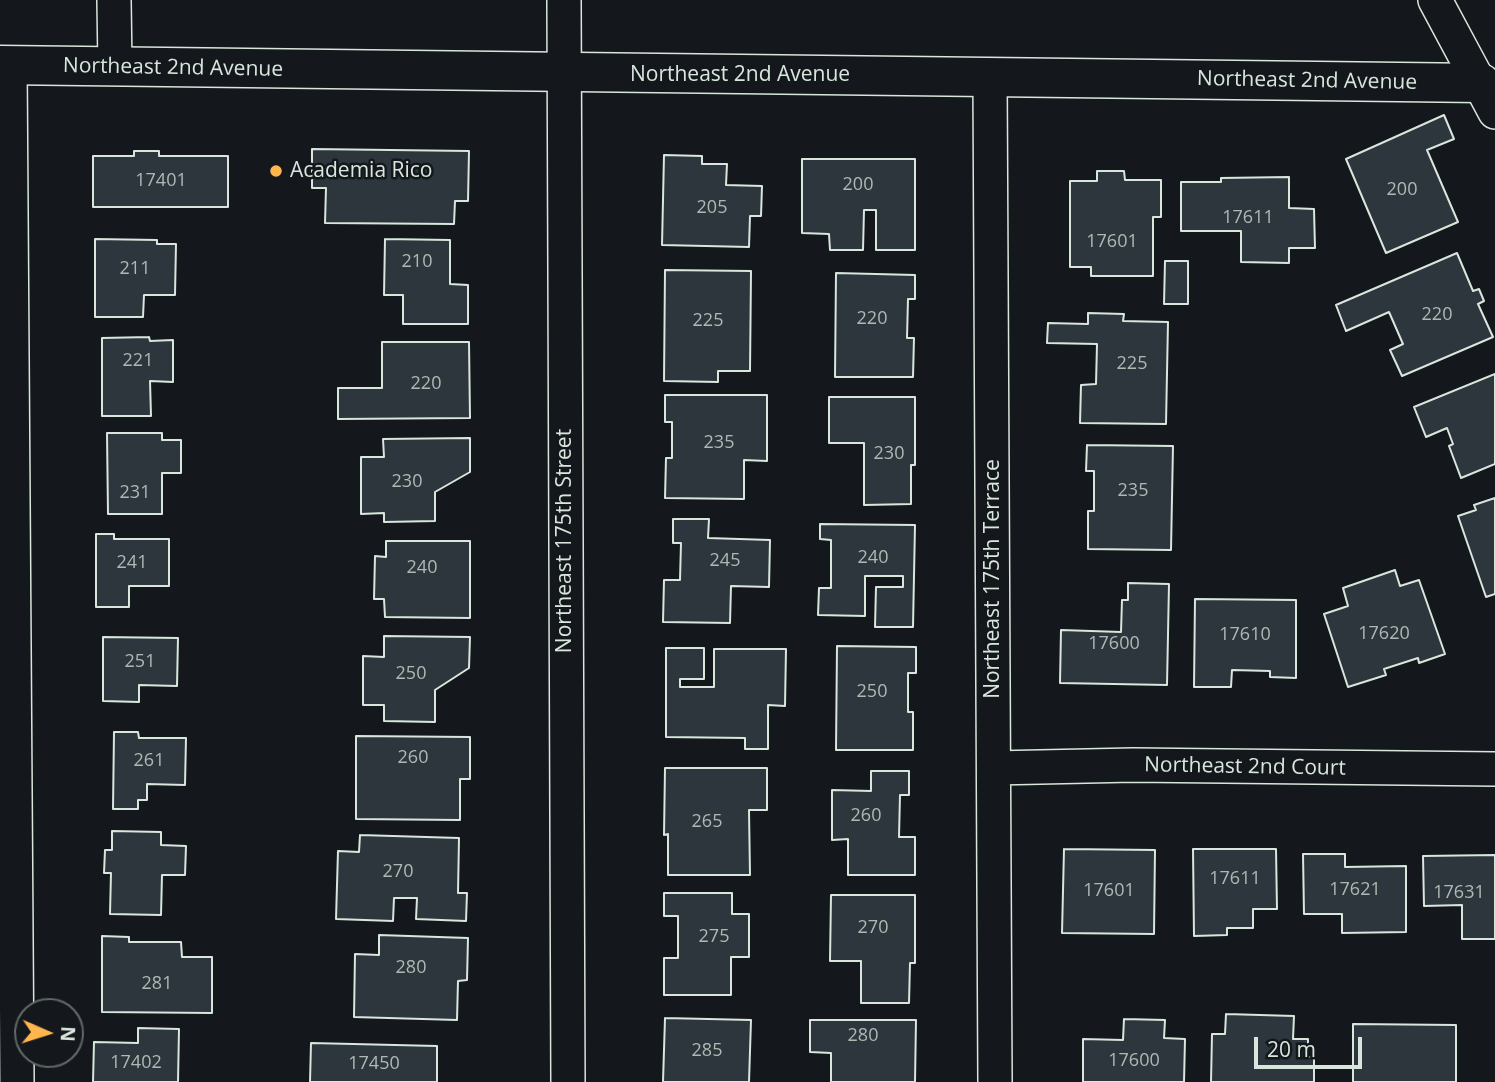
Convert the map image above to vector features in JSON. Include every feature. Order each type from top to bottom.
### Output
[{"type":"street","points":[[114,0],[115,67]]},
{"type":"street","name":"Northeast 175th Street","points":[[564,0],[568,1082]]},
{"type":"street","points":[[1435,0],[1488,98]]},
{"type":"street","points":[[5,65],[8,653],[17,1082]]},
{"type":"street","name":"Northeast 2nd Avenue","points":[[5,65],[563,74],[990,77],[1488,98]]},
{"type":"street","name":"Northeast 175th Terrace","points":[[990,77],[995,1082]]},
{"type":"street","name":"Northeast 2nd Court","points":[[995,768],[1146,765],[1495,769]]},
{"type":"building","points":[[1444,115],[1454,139],[1427,150],[1458,222],[1386,253],[1346,159]]},
{"type":"building","points":[[312,149],[469,151],[468,201],[455,201],[454,224],[325,223],[326,188],[312,188]]},
{"type":"building","points":[[134,151],[159,151],[159,156],[228,156],[228,207],[93,207],[93,156],[134,156]]},
{"type":"building","points":[[664,155],[702,156],[702,164],[727,164],[726,185],[762,186],[761,216],[750,216],[749,247],[662,245]]},
{"type":"building","points":[[802,159],[915,159],[915,250],[876,250],[876,210],[864,210],[863,250],[830,250],[829,234],[802,233]]},
{"type":"building","points":[[1097,171],[1124,171],[1125,180],[1161,180],[1161,217],[1153,217],[1153,276],[1091,276],[1091,267],[1070,267],[1070,181],[1097,181]]},
{"type":"building","points":[[1289,177],[1289,208],[1314,209],[1315,248],[1289,248],[1289,263],[1241,262],[1241,231],[1181,231],[1181,182],[1221,182],[1221,178]]},
{"type":"building","points":[[95,239],[157,240],[157,244],[176,244],[175,295],[144,295],[143,317],[95,317]]},
{"type":"building","points":[[385,239],[450,240],[450,284],[468,285],[468,324],[403,324],[403,295],[384,295]]},
{"type":"building","points":[[1457,253],[1473,291],[1479,289],[1484,301],[1478,304],[1493,337],[1402,376],[1390,350],[1403,344],[1389,312],[1346,331],[1336,305]]},
{"type":"building","points":[[1165,261],[1188,261],[1188,304],[1164,304]]},
{"type":"building","points":[[665,270],[751,271],[750,371],[718,371],[718,382],[664,381]]},
{"type":"building","points":[[836,273],[915,275],[915,299],[908,299],[907,338],[914,338],[913,377],[835,377]]},
{"type":"building","points":[[1088,313],[1124,314],[1123,321],[1168,322],[1166,424],[1080,423],[1081,385],[1096,384],[1097,344],[1047,343],[1048,323],[1088,324]]},
{"type":"building","points":[[149,337],[150,341],[173,340],[173,382],[150,381],[151,416],[102,416],[102,338]]},
{"type":"building","points":[[382,342],[469,342],[470,418],[338,419],[338,388],[382,388]]},
{"type":"building","points":[[1495,374],[1495,464],[1461,478],[1449,446],[1453,444],[1447,428],[1426,437],[1414,407]]},
{"type":"building","points":[[665,395],[767,395],[767,461],[744,460],[744,499],[665,498],[666,458],[672,458],[672,422],[665,422]]},
{"type":"building","points":[[829,397],[915,397],[915,465],[911,465],[911,504],[864,505],[864,443],[829,443]]},
{"type":"building","points":[[107,433],[162,433],[162,440],[181,440],[181,473],[162,473],[162,514],[108,514]]},
{"type":"building","points":[[470,438],[470,472],[435,492],[435,521],[384,522],[384,513],[361,514],[361,457],[384,457],[383,439]]},
{"type":"building","points":[[1087,445],[1173,446],[1171,550],[1088,549],[1088,511],[1094,511],[1094,471],[1086,471]]},
{"type":"building","points":[[1495,498],[1495,594],[1486,597],[1458,516],[1476,510],[1474,505]]},
{"type":"building","points":[[673,519],[709,519],[708,538],[770,540],[769,587],[731,586],[730,623],[663,622],[664,580],[680,580],[681,543],[673,543]]},
{"type":"building","points":[[820,524],[915,525],[913,627],[875,627],[876,587],[903,587],[903,576],[865,576],[865,616],[818,615],[819,588],[831,588],[831,540],[820,539]]},
{"type":"building","points":[[96,534],[114,534],[114,539],[169,539],[169,586],[129,586],[129,607],[96,607]]},
{"type":"building","points":[[386,541],[470,541],[470,618],[385,617],[384,599],[374,599],[375,556],[386,557]]},
{"type":"building","points":[[1395,570],[1400,586],[1419,580],[1445,654],[1419,663],[1418,658],[1384,669],[1386,675],[1348,687],[1324,614],[1348,606],[1343,588]]},
{"type":"building","points":[[1128,583],[1169,584],[1167,685],[1060,683],[1061,630],[1121,632],[1122,600],[1128,600]]},
{"type":"building","points":[[1195,599],[1296,600],[1296,678],[1270,677],[1270,671],[1232,670],[1231,687],[1194,687]]},
{"type":"building","points":[[384,636],[470,637],[469,668],[435,690],[435,722],[384,721],[384,705],[363,705],[363,656],[384,657]]},
{"type":"building","points":[[103,637],[178,638],[177,686],[139,685],[139,702],[103,701]]},
{"type":"building","points":[[837,646],[916,647],[916,673],[908,673],[908,712],[913,712],[913,750],[836,750]]},
{"type":"building","points":[[666,648],[704,648],[704,679],[680,679],[680,687],[714,687],[714,649],[786,649],[785,706],[768,705],[768,749],[745,749],[745,738],[666,737]]},
{"type":"building","points":[[114,732],[138,732],[139,738],[186,738],[185,785],[147,784],[147,800],[138,800],[138,809],[113,809]]},
{"type":"building","points":[[356,736],[470,737],[470,779],[460,779],[460,820],[356,819]]},
{"type":"building","points":[[665,768],[767,768],[767,810],[749,810],[750,875],[668,875],[668,834],[664,835]]},
{"type":"building","points":[[871,771],[909,771],[909,795],[900,795],[899,837],[915,837],[915,875],[848,875],[848,839],[832,840],[832,790],[871,791]]},
{"type":"building","points":[[112,831],[161,832],[161,845],[186,846],[185,875],[162,875],[161,915],[110,914],[111,873],[104,873],[105,850],[112,850]]},
{"type":"building","points":[[360,835],[459,838],[458,893],[467,893],[466,921],[416,919],[417,898],[394,898],[393,921],[336,919],[338,851],[359,852]]},
{"type":"building","points":[[1064,849],[1155,850],[1154,934],[1062,933]]},
{"type":"building","points":[[1193,849],[1276,849],[1277,909],[1253,909],[1253,928],[1227,928],[1227,935],[1194,936]]},
{"type":"building","points":[[1303,854],[1345,854],[1345,867],[1406,866],[1406,932],[1342,933],[1342,914],[1304,914]]},
{"type":"building","points":[[1495,855],[1495,939],[1462,939],[1462,905],[1424,906],[1423,856]]},
{"type":"building","points":[[664,893],[732,893],[732,914],[749,914],[749,957],[731,957],[731,995],[664,995],[664,958],[678,958],[678,916],[664,916]]},
{"type":"building","points":[[831,895],[915,895],[915,963],[910,963],[909,1003],[861,1003],[861,961],[830,961]]},
{"type":"building","points":[[379,935],[468,938],[467,980],[458,981],[457,1020],[354,1017],[355,954],[379,955]]},
{"type":"building","points":[[102,936],[129,937],[129,942],[181,942],[182,957],[212,957],[212,1013],[102,1012]]},
{"type":"building","points":[[1226,1014],[1294,1016],[1293,1039],[1308,1039],[1308,1057],[1314,1057],[1314,1082],[1211,1082],[1212,1034],[1225,1034]]},
{"type":"building","points":[[665,1018],[751,1020],[749,1082],[663,1082]]},
{"type":"building","points":[[1124,1019],[1165,1020],[1164,1038],[1185,1039],[1184,1082],[1083,1082],[1083,1039],[1123,1040]]},
{"type":"building","points":[[810,1020],[916,1020],[915,1082],[831,1082],[831,1053],[810,1052]]},
{"type":"building","points":[[1353,1024],[1456,1025],[1456,1082],[1353,1082]]},
{"type":"building","points":[[138,1028],[179,1029],[178,1082],[93,1082],[94,1042],[138,1043]]},
{"type":"building","points":[[311,1043],[437,1046],[437,1082],[310,1082]]},
{"type":"place","name":"Academia Rico","points":[[276,171]]}]
